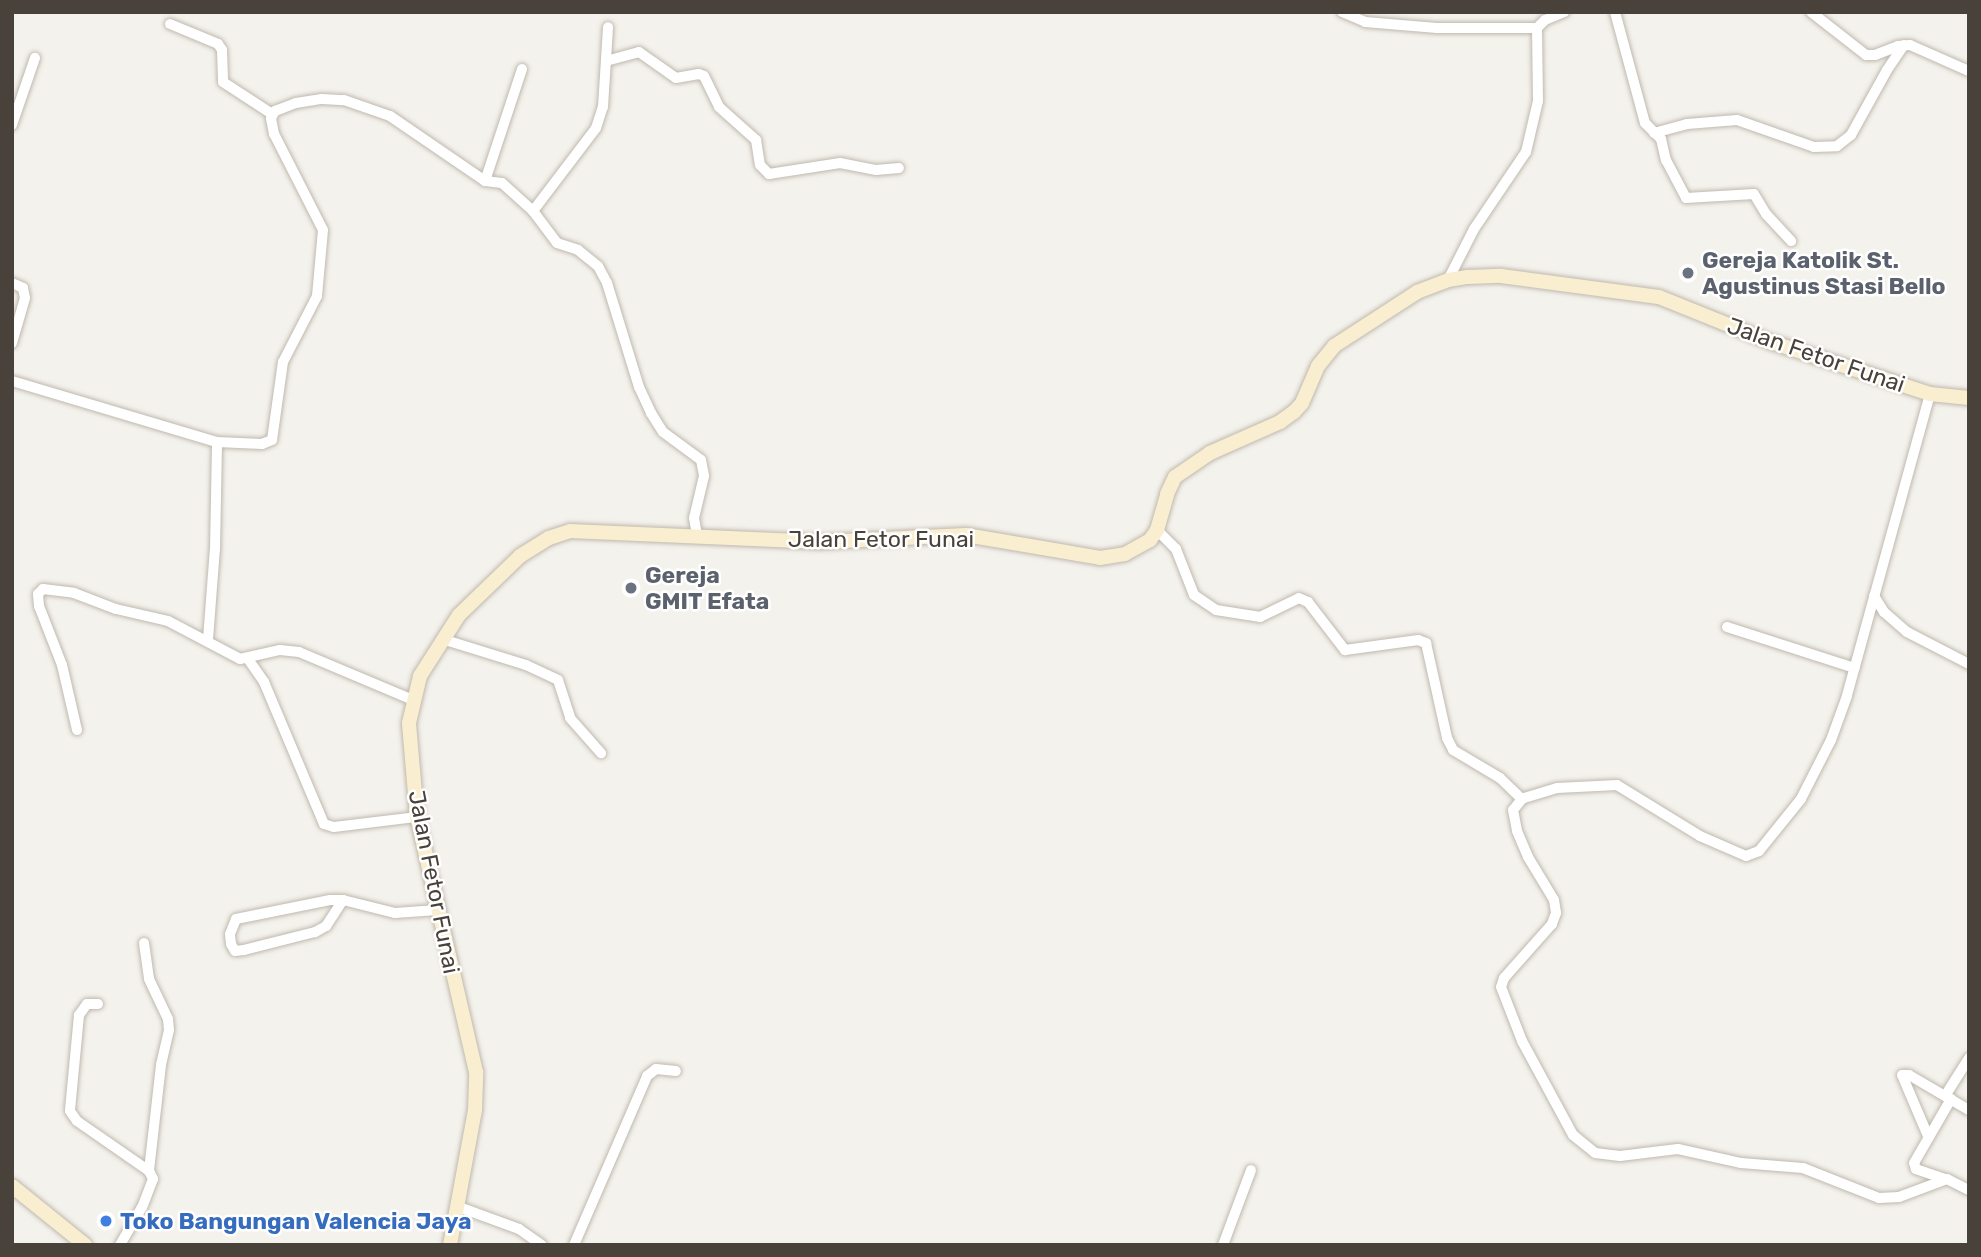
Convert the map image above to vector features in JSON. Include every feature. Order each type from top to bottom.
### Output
[{"type":"street","points":[[1342,12],[1365,22],[1437,28],[1536,28],[1545,20],[1564,12]]},
{"type":"street","points":[[1615,12],[1647,127],[1661,139],[1666,160],[1686,198],[1754,194],[1766,214],[1791,241]]},
{"type":"street","points":[[1811,12],[1870,56],[1904,45],[1915,46],[1969,71]]},
{"type":"street","points":[[170,24],[218,44],[222,50],[223,82],[272,114]]},
{"type":"street","points":[[533,211],[596,128],[603,107],[608,27]]},
{"type":"street","points":[[1448,280],[1474,229],[1526,152],[1538,101],[1536,28]]},
{"type":"street","points":[[1654,133],[1687,124],[1737,120],[1814,148],[1837,146],[1851,135],[1904,45]]},
{"type":"street","points":[[606,61],[639,52],[676,78],[699,74],[704,76],[719,107],[756,140],[760,165],[769,174],[840,163],[876,170],[899,168]]},
{"type":"street","points":[[12,125],[35,58]]},
{"type":"street","points":[[485,181],[522,69]]},
{"type":"street","points":[[272,114],[296,103],[322,99],[344,100],[390,116],[485,181],[502,183],[533,211],[557,243],[578,250],[598,266],[607,283],[639,387],[651,413],[663,432],[701,460],[704,476],[694,518],[697,536]]},
{"type":"street","points":[[12,381],[217,442],[262,444],[271,440],[283,362],[317,296],[323,226],[274,134],[272,114]]},
{"type":"street","name":"Jalan Fetor Funai","points":[[450,1245],[459,1207],[477,1090],[472,1056],[417,817],[409,723],[420,676],[442,639],[486,586],[520,556],[550,538],[570,531],[821,542],[966,536],[1100,558],[1125,554],[1139,547],[1157,530],[1175,477],[1210,453],[1280,422],[1301,402],[1318,366],[1334,346],[1397,302],[1448,280],[1501,276],[1659,297],[1771,342],[1930,394],[1969,398]]},
{"type":"street","points":[[12,283],[23,288],[25,298],[12,343]]},
{"type":"street","points":[[1930,394],[1855,668],[1831,740],[1811,783],[1756,854],[1741,855],[1700,836],[1617,785],[1557,788],[1522,799],[1513,810],[1517,831],[1528,857],[1554,900],[1556,913],[1552,924],[1504,978],[1501,990],[1522,1041],[1577,1141],[1595,1153],[1609,1157],[1678,1149],[1741,1163],[1803,1168],[1879,1198],[1899,1197],[1945,1179]]},
{"type":"street","points":[[208,639],[215,550],[217,442]]},
{"type":"street","points":[[1157,530],[1176,549],[1194,596],[1216,610],[1260,617],[1299,598],[1308,602],[1345,650],[1418,640],[1426,643],[1450,744],[1461,757],[1500,778],[1522,799]]},
{"type":"street","points":[[77,730],[62,665],[39,606],[41,590],[88,596],[116,609],[168,621],[208,639],[230,655],[248,659],[260,654],[292,650],[413,700]]},
{"type":"street","points":[[1874,596],[1884,612],[1907,632],[1969,664]]},
{"type":"street","points":[[1727,627],[1855,668]]},
{"type":"street","points":[[442,639],[526,665],[558,680],[570,718],[601,754]]},
{"type":"street","points":[[248,659],[264,682],[324,824],[334,827],[417,817]]},
{"type":"street","points":[[343,900],[326,926],[315,932],[244,950],[235,951],[231,944],[230,934],[236,919],[330,900],[343,900],[395,913],[437,910]]},
{"type":"street","points":[[144,943],[149,979],[168,1019],[169,1030],[161,1065],[149,1171]]},
{"type":"street","points":[[98,1004],[87,1004],[79,1014],[69,1111],[77,1121],[149,1171],[153,1179],[152,1187],[120,1245]]},
{"type":"street","points":[[1969,1058],[1914,1163],[1916,1169],[1955,1180],[1969,1190]]},
{"type":"street","points":[[574,1245],[647,1076],[656,1069],[676,1070]]},
{"type":"street","points":[[1928,1136],[1902,1075],[1909,1075],[1969,1110]]},
{"type":"street","points":[[1223,1245],[1251,1170]]},
{"type":"street","points":[[16,1194],[85,1245]]},
{"type":"street","points":[[459,1207],[519,1229],[542,1245]]},
{"type":"place","name":"Gereja Katolik St. Agustinus Stasi Bello","points":[[1688,273]]},
{"type":"place","name":"Gereja GMIT Efata","points":[[631,588]]},
{"type":"place","name":"Toko Bangungan Valencia Jaya","points":[[106,1221]]}]
